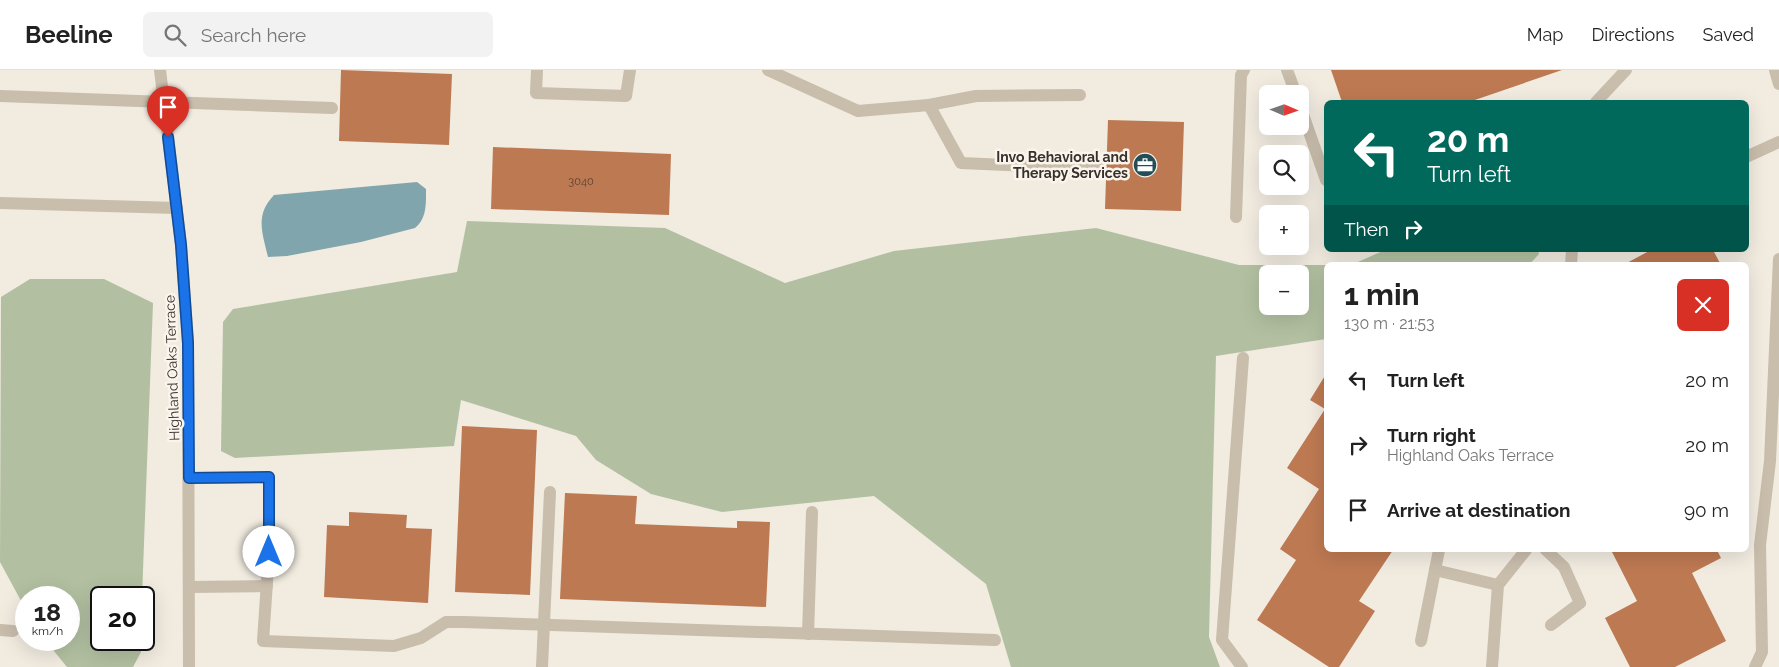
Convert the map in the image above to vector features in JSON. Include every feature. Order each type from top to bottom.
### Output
[{"type":"street","name":"Highland Oaks Terrace","points":[[160,70],[177,208],[188,343],[190,667]]},
{"type":"street","points":[[537,70],[536,93],[626,96],[630,70]]},
{"type":"street","points":[[768,70],[858,111],[930,105],[976,96],[1080,95]]},
{"type":"street","points":[[1236,217],[1242,75],[1244,70]]},
{"type":"street","points":[[1287,70],[1293,85]]},
{"type":"street","points":[[1598,100],[1626,70]]},
{"type":"street","points":[[1775,70],[1779,84]]},
{"type":"street","points":[[0,96],[332,108]]},
{"type":"street","points":[[930,105],[961,163],[1100,168]]},
{"type":"street","points":[[1309,132],[1324,174]]},
{"type":"street","points":[[1749,156],[1779,142]]},
{"type":"street","points":[[0,203],[177,208]]},
{"type":"street","points":[[1755,667],[1762,652],[1760,545],[1770,461],[1779,259]]},
{"type":"street","points":[[1242,667],[1222,640],[1243,358]]},
{"type":"street","points":[[189,478],[269,477],[269,552],[263,641],[394,646],[421,638],[446,622],[995,640]]},
{"type":"street","points":[[542,667],[550,492]]},
{"type":"street","points":[[808,634],[812,512]]},
{"type":"street","points":[[1421,641],[1439,552]]},
{"type":"street","points":[[1492,667],[1498,585],[1524,552]]},
{"type":"street","points":[[1548,552],[1564,567],[1580,603],[1551,625]]},
{"type":"street","points":[[1435,570],[1498,585]]},
{"type":"street","points":[[189,587],[267,586]]},
{"type":"green space","points":[[467,221],[665,228],[785,283],[894,251],[1096,228],[1239,265],[1259,265],[1259,315],[1309,315],[1309,265],[1324,265],[1324,339],[1216,356],[1209,637],[1220,667],[1011,667],[986,584],[874,496],[722,512],[651,494],[596,460],[576,436],[461,400],[454,446],[235,458],[221,451],[223,322],[233,309],[457,272]]},
{"type":"green space","points":[[1380,252],[1538,252],[1539,254],[1532,262],[1358,262]]},
{"type":"green space","points":[[30,279],[104,279],[153,303],[142,586],[90,586],[90,651],[141,651],[133,667],[67,667],[54,651],[80,651],[80,586],[15,586],[15,590],[0,562],[1,297]]},
{"type":"water","points":[[417,182],[426,189],[426,200],[424,215],[415,228],[361,242],[287,256],[268,257],[262,232],[262,217],[268,202],[274,195]]},
{"type":"building","points":[[341,70],[452,74],[449,145],[339,141]]},
{"type":"building","points":[[1331,70],[1562,70],[1475,100],[1341,100]]},
{"type":"building","name":"Invo Behavioral and Therapy Services","points":[[1108,120],[1184,122],[1181,211],[1105,209]]},
{"type":"building","points":[[493,147],[671,154],[669,215],[491,209]]},
{"type":"building","points":[[1647,252],[1714,252],[1719,262],[1629,262]]},
{"type":"building","points":[[1324,377],[1324,408],[1310,400]]},
{"type":"building","points":[[1324,411],[1324,552],[1392,552],[1359,601],[1375,611],[1339,667],[1329,667],[1257,620],[1296,560],[1280,549],[1319,489],[1287,468]]},
{"type":"building","points":[[462,426],[537,430],[530,595],[455,592]]},
{"type":"building","points":[[565,493],[637,496],[635,524],[737,528],[737,521],[770,522],[766,607],[560,599]]},
{"type":"building","points":[[349,512],[407,515],[406,528],[432,529],[428,603],[324,597],[327,525],[349,526]]},
{"type":"building","points":[[1612,552],[1718,552],[1721,558],[1692,573],[1726,641],[1675,667],[1630,667],[1605,618],[1637,601]]},
{"type":"place","name":"Invo Behavioral and Therapy Services","points":[[1145,165]]},
{"type":"route","points":[[168,137],[181,245],[188,343],[189,478],[269,477],[269,552]]}]
